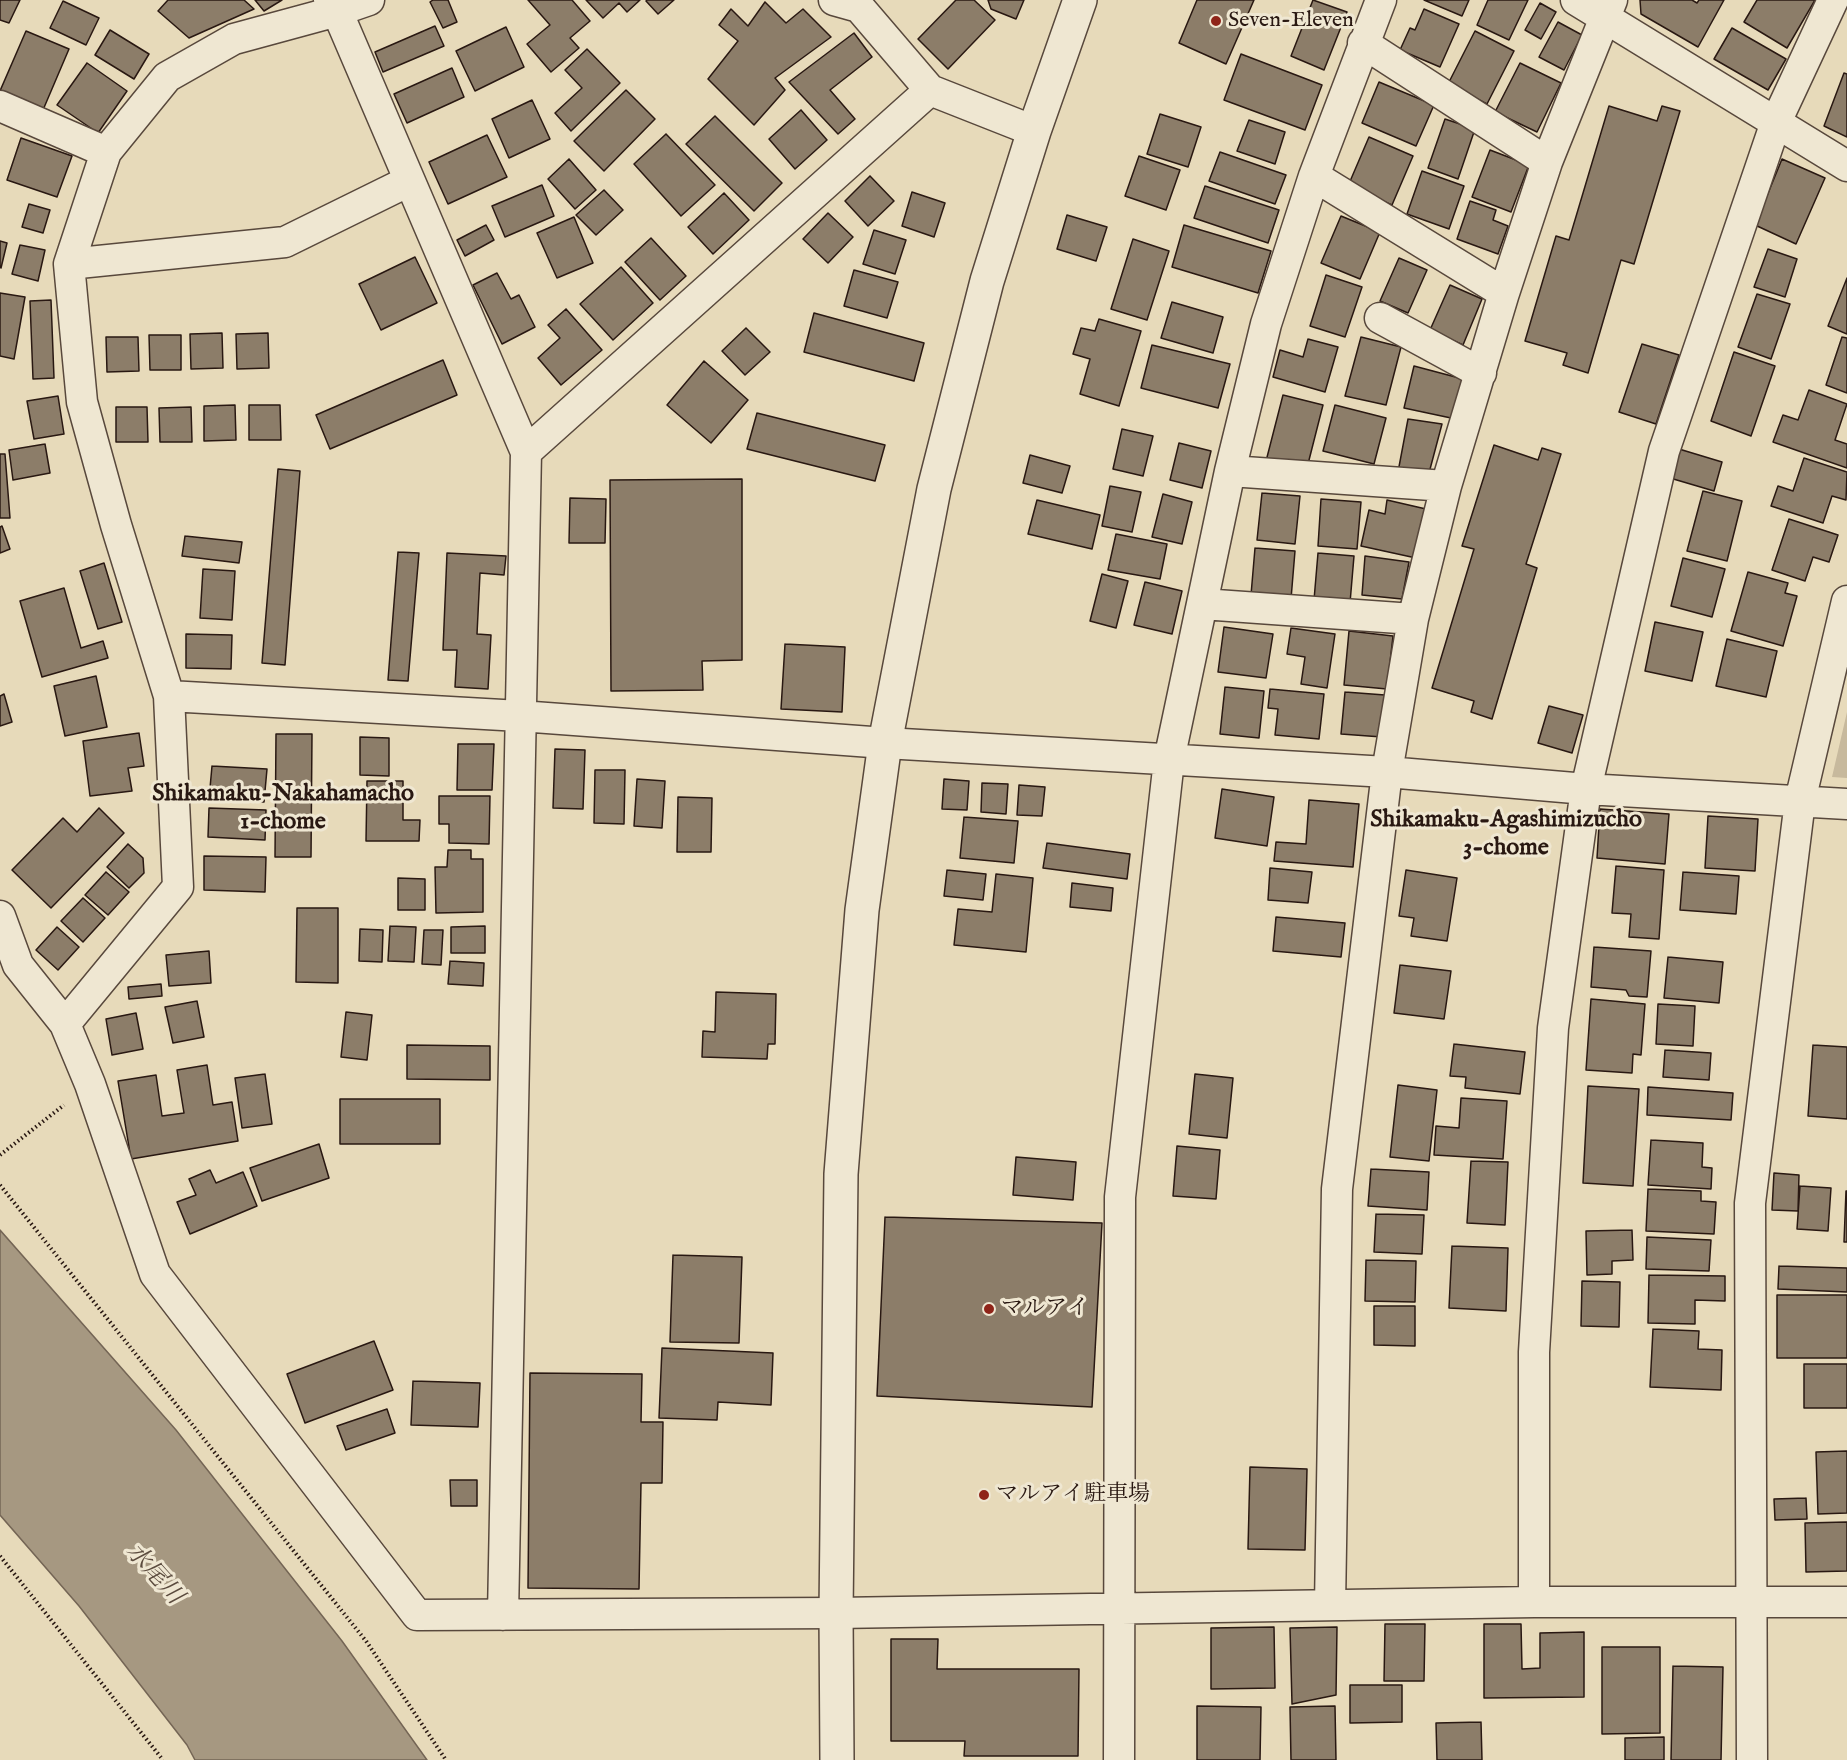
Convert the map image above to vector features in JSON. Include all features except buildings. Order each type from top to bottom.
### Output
[{"type":"street","points":[[65,1024],[178,887],[169,696],[116,525],[82,402],[69,264],[106,152],[167,77],[234,39],[333,6],[369,0]]},
{"type":"street","points":[[834,0],[859,7],[930,90],[1034,131]]},
{"type":"street","points":[[837,1760],[836,1613],[841,1174],[862,910],[885,743],[934,489],[987,281],[1034,131],[1080,0]]},
{"type":"street","points":[[1119,1760],[1120,1197],[1169,760],[1230,471],[1266,324],[1314,176],[1381,0]]},
{"type":"street","points":[[1576,0],[1608,9],[1776,122],[1847,166]]},
{"type":"street","points":[[1534,1602],[1534,1352],[1552,1039],[1586,789],[1664,451],[1776,122],[1833,0]]},
{"type":"street","points":[[333,6],[526,452],[503,1615]]},
{"type":"street","points":[[1330,1605],[1337,1189],[1387,772],[1413,619],[1446,486],[1504,293],[1547,162],[1608,9]]},
{"type":"street","points":[[1364,43],[1547,162]]},
{"type":"street","points":[[526,452],[930,90]]},
{"type":"street","points":[[0,106],[106,152]]},
{"type":"street","points":[[1314,176],[1504,293]]},
{"type":"street","points":[[69,264],[285,242],[409,181]]},
{"type":"street","points":[[1380,318],[1481,373]]},
{"type":"street","points":[[1230,471],[1446,486]]},
{"type":"street","points":[[1752,1760],[1750,1203],[1800,801],[1847,601]]},
{"type":"street","points":[[1202,604],[1413,619]]},
{"type":"street","points":[[169,696],[520,716],[885,743],[1387,772],[1586,789],[1847,804]]},
{"type":"street","points":[[0,916],[18,965],[65,1024],[90,1084],[155,1274],[417,1615],[836,1613],[1534,1602],[1847,1602]]},
{"type":"path","points":[[0,1155],[90,1084]]},
{"type":"path","points":[[0,1185],[366,1641],[446,1760]]},
{"type":"path","points":[[0,1556],[163,1760]]},
{"type":"shaded area","points":[[1847,712],[1847,778],[1832,777]]},
{"type":"water","name":"水尾川","points":[[0,1230],[176,1430],[342,1641],[427,1760],[195,1760],[187,1745],[79,1606],[0,1515]]},
{"type":"place","name":"Seven-Eleven","points":[[1216,21]]},
{"type":"place","name":"マルアイ","points":[[989,1309]]},
{"type":"place","name":"マルアイ駐車場","points":[[984,1495]]},
{"type":"district","name":"Shikamaku-Nakahamacho 1-chome","points":[[283,809]]},
{"type":"district","name":"Shikamaku-Agashimizucho 3-chome","points":[[1506,835]]}]
